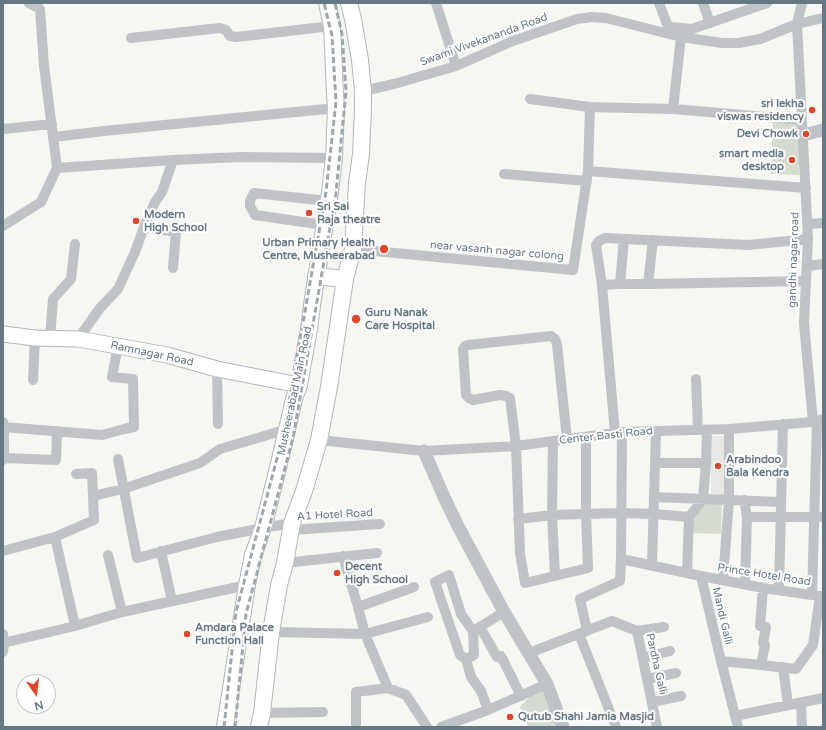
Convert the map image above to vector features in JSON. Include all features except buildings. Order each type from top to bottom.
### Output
[{"type":"main road","name":"Musheerabad Main Road","points":[[225,727],[253,555],[263,528],[288,429],[294,398],[299,385],[328,201],[334,158],[336,108],[332,26],[327,3]]},
{"type":"main road","points":[[261,720],[270,632],[279,585],[285,564],[292,527],[319,440],[329,387],[345,279],[353,249],[361,154],[363,92],[360,60],[349,3]]},
{"type":"main road","points":[[316,276],[345,279]]},
{"type":"main road","name":"Ramnagar Road","points":[[3,334],[35,338],[78,339],[166,355],[217,369],[299,385]]},
{"type":"street","points":[[3,226],[41,202],[58,168],[44,66],[40,6],[29,3]]},
{"type":"street","points":[[436,3],[456,66]]},
{"type":"street","points":[[659,3],[667,24],[670,27],[692,29],[710,23],[742,7],[767,3]]},
{"type":"street","points":[[702,3],[710,23]]},
{"type":"street","name":"gandhi nagar road","points":[[802,3],[798,24],[808,224],[804,322],[818,421],[818,645]]},
{"type":"street","name":"Swami Vivekananda Road","points":[[363,92],[456,66],[513,42],[578,19],[592,17],[606,18],[681,37],[722,43],[739,43],[760,39],[798,24],[823,18]]},
{"type":"street","points":[[132,38],[220,28],[226,30],[230,36],[236,37],[332,26]]},
{"type":"street","points":[[673,109],[681,37]]},
{"type":"street","points":[[530,99],[590,107],[673,109],[802,120]]},
{"type":"street","points":[[587,176],[590,107]]},
{"type":"street","points":[[54,137],[336,108]]},
{"type":"street","points":[[3,129],[52,124]]},
{"type":"street","points":[[804,135],[823,130]]},
{"type":"street","points":[[58,168],[173,160],[334,158]]},
{"type":"street","points":[[78,339],[100,308],[118,289],[155,202],[162,192],[173,160]]},
{"type":"street","points":[[504,174],[587,176],[806,188]]},
{"type":"street","name":"near vasanh nagar colong","points":[[353,249],[573,270],[587,176]]},
{"type":"street","points":[[324,225],[255,215],[250,206],[250,201],[254,193],[328,201]]},
{"type":"street","points":[[808,224],[823,223]]},
{"type":"street","points":[[144,227],[176,232],[173,268]]},
{"type":"street","points":[[616,727],[583,632],[580,599],[620,581],[621,559],[619,432],[596,246],[599,241],[605,238],[748,245],[808,239]]},
{"type":"street","points":[[620,284],[624,239]]},
{"type":"street","points":[[648,284],[653,240]]},
{"type":"street","points":[[50,338],[53,299],[71,279],[75,244]]},
{"type":"street","points":[[807,266],[823,264]]},
{"type":"street","points":[[602,285],[805,281]]},
{"type":"street","points":[[567,439],[557,344],[551,336],[465,346],[463,349],[466,395],[468,398],[473,400],[506,396],[510,398],[516,446],[520,553],[526,583],[588,568],[586,437]]},
{"type":"street","points":[[33,380],[35,338]]},
{"type":"street","points":[[57,431],[56,460],[4,459],[3,425],[102,435],[134,427],[133,379],[112,377],[118,346]]},
{"type":"street","points":[[217,369],[218,424]]},
{"type":"street","points":[[687,573],[689,517],[703,499],[706,463],[696,379]]},
{"type":"street","name":"Center Basti Road","points":[[319,440],[424,451],[516,446],[619,432],[729,429],[818,421]]},
{"type":"street","points":[[779,590],[783,424]]},
{"type":"street","points":[[94,496],[123,489],[200,462],[220,449],[288,429]]},
{"type":"street","points":[[723,580],[729,500],[729,429]]},
{"type":"street","points":[[652,565],[656,431]]},
{"type":"street","points":[[553,441],[552,515],[555,576]]},
{"type":"street","points":[[424,451],[444,497],[504,612],[547,684],[563,727]]},
{"type":"street","points":[[118,460],[123,489]]},
{"type":"street","points":[[655,463],[706,463]]},
{"type":"street","points":[[3,551],[55,537],[94,520],[92,473],[76,474]]},
{"type":"street","name":"A1 Hotel Road","points":[[123,489],[137,558],[217,537],[263,528],[380,524]]},
{"type":"street","points":[[654,497],[781,502]]},
{"type":"street","points":[[744,500],[746,517],[745,584]]},
{"type":"street","points":[[518,519],[552,515],[620,513],[689,517]]},
{"type":"street","points":[[746,517],[819,517]]},
{"type":"street","points":[[55,537],[75,626]]},
{"type":"street","points":[[161,551],[172,601]]},
{"type":"street","points":[[285,564],[376,553]]},
{"type":"street","points":[[108,555],[122,612]]},
{"type":"street","points":[[344,556],[365,634],[388,688]]},
{"type":"street","name":"Mandi Galli","points":[[621,559],[701,576],[738,727]]},
{"type":"street","points":[[488,710],[481,691],[472,677],[466,659],[460,655],[435,582],[449,575],[461,614],[476,629],[496,657],[501,656],[522,696]]},
{"type":"street","name":"Prince Hotel Road","points":[[701,576],[763,588],[818,596]]},
{"type":"street","points":[[3,643],[75,626],[122,612],[247,585]]},
{"type":"street","points":[[358,606],[414,587]]},
{"type":"street","points":[[761,664],[765,645],[763,643],[766,627],[760,626],[763,588]]},
{"type":"street","points":[[476,629],[504,612]]},
{"type":"street","points":[[447,619],[461,614]]},
{"type":"street","points":[[270,632],[365,634],[428,617]]},
{"type":"street","name":"Pardha Galli","points":[[583,632],[612,621],[637,631],[657,727]]},
{"type":"street","points":[[637,631],[664,627]]},
{"type":"street","points":[[466,659],[474,655],[476,629]]},
{"type":"street","points":[[529,653],[583,632]]},
{"type":"street","points":[[721,661],[761,664],[796,669],[818,645]]},
{"type":"street","points":[[643,658],[670,651]]},
{"type":"street","points":[[783,667],[788,705]]},
{"type":"street","points":[[647,679],[676,673]]},
{"type":"street","points":[[441,727],[488,710],[547,684]]},
{"type":"street","points":[[356,727],[356,692],[388,688],[406,695],[427,727]]},
{"type":"street","points":[[652,702],[681,696]]},
{"type":"street","points":[[735,716],[823,698]]},
{"type":"street","points":[[801,703],[802,727]]},
{"type":"street","points":[[261,720],[323,712]]},
{"type":"shaded area","points":[[773,121],[801,122],[799,175],[771,174]]},
{"type":"shaded area","name":"Arabindoo Bala Kendra","points":[[711,436],[726,436],[726,496],[711,496]]},
{"type":"shaded area","points":[[704,502],[722,503],[721,534],[692,533],[694,515]]},
{"type":"shaded area","points":[[543,691],[559,727],[528,727],[520,707],[530,696]]},
{"type":"railway","points":[[224,727],[236,612],[283,436],[326,192],[336,102],[332,36],[324,3]]},
{"type":"railway","points":[[235,727],[246,614],[293,438],[336,193],[346,91],[342,34],[335,3]]},
{"type":"place","name":"sri lekha viswas residency","points":[[812,110]]},
{"type":"place","name":"Devi Chowk","points":[[806,134]]},
{"type":"place","name":"smart media desktop","points":[[792,160]]},
{"type":"place","name":"Sri Sai Raja theatre","points":[[309,213]]},
{"type":"place","name":"Modern High School","points":[[136,221]]},
{"type":"place","name":"Urban Primary Health Centre, Musheerabad","points":[[384,249]]},
{"type":"place","name":"Guru Nanak Care Hospital","points":[[356,319]]},
{"type":"place","name":"Arabindoo Bala Kendra","points":[[718,466]]},
{"type":"place","name":"Decent High School","points":[[337,573]]},
{"type":"place","name":"Amdara Palace Function Hall","points":[[187,634]]},
{"type":"place","name":"Qutub Shahi Jamia Masjid","points":[[510,717]]}]
